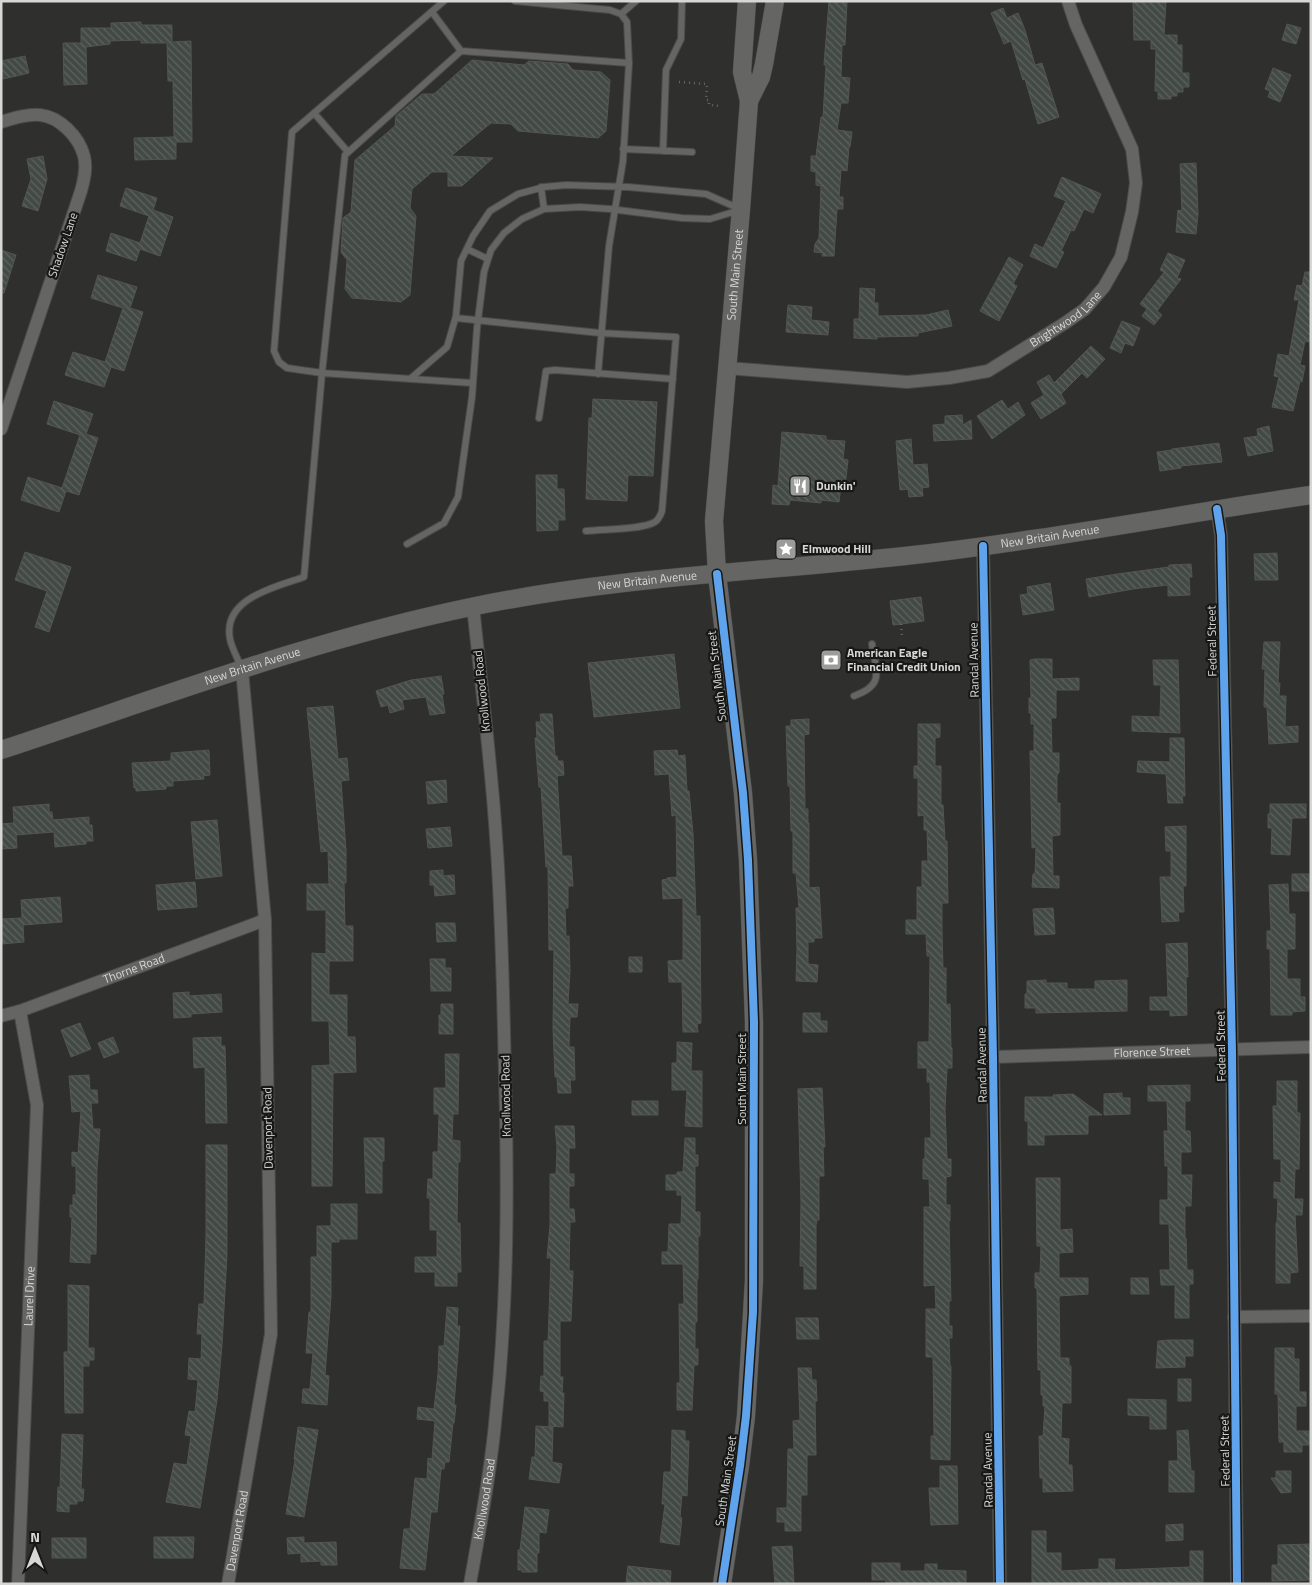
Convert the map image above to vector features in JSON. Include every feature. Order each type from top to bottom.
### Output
[{"type":"main road","name":"South Main Street","points":[[722,1584],[746,1416],[754,1280],[754,1022],[748,860],[743,793],[717,574],[714,521],[749,101],[742,72],[747,1]]},
{"type":"main road","name":"South Main Street","points":[[749,101],[764,64],[775,1]]},
{"type":"main road","name":"New Britain Avenue","points":[[1,750],[302,650],[473,606],[600,586],[983,546],[1311,495]]},
{"type":"street","name":"Brightwood Lane","points":[[727,368],[907,382],[948,378],[988,371],[1085,309],[1104,287],[1121,257],[1132,212],[1136,183],[1132,149],[1076,25],[1068,1]]},
{"type":"street","name":"Shadow Lane","points":[[1,122],[39,115],[57,121],[66,128],[80,145],[85,165],[81,191],[1,429]]},
{"type":"street","name":"Federal Street","points":[[1217,509],[1221,535],[1232,1051],[1237,1584]]},
{"type":"street","name":"Randal Avenue","points":[[983,546],[993,1057],[1000,1584]]},
{"type":"street","name":"Knollwood Road","points":[[470,1584],[487,1487],[496,1414],[506,1280],[507,1198],[503,969],[496,835],[473,606]]},
{"type":"street","name":"Davenport Road","points":[[228,1584],[271,1334],[266,920],[242,670]]},
{"type":"street","name":"Thorne Road","points":[[1,1016],[20,1011],[266,920]]},
{"type":"street","name":"Laurel Drive","points":[[18,1584],[37,1105],[20,1011]]},
{"type":"street","name":"Florence Street","points":[[993,1057],[1232,1051],[1311,1047]]},
{"type":"street","points":[[1234,1317],[1311,1316]]},
{"type":"lane","points":[[444,1],[292,132],[274,351],[279,362],[287,368],[322,373],[472,383]]},
{"type":"lane","points":[[515,1],[610,10],[620,14],[627,22],[629,63],[624,149],[609,246],[600,333],[598,374]]},
{"type":"lane","points":[[620,14],[636,1]]},
{"type":"lane","points":[[663,151],[666,70],[681,39],[682,1]]},
{"type":"lane","points":[[432,12],[461,51]]},
{"type":"lane","points":[[242,670],[230,639],[233,616],[238,608],[249,598],[261,592],[304,577],[322,373],[345,155],[461,51],[629,63]]},
{"type":"lane","points":[[314,113],[348,152]]},
{"type":"lane","points":[[624,149],[692,152]]},
{"type":"lane","points":[[410,379],[447,346],[456,318],[461,261],[473,236],[490,211],[518,194],[541,187],[566,185],[619,187],[706,194],[741,209]]},
{"type":"lane","points":[[541,187],[544,209]]},
{"type":"lane","points":[[407,544],[444,523],[458,497],[468,430],[484,272],[491,250],[504,233],[522,219],[544,209],[580,207],[615,209],[682,218],[710,219],[741,209]]},
{"type":"lane","points":[[467,249],[488,259]]},
{"type":"lane","points":[[456,318],[600,333],[676,337],[660,518],[644,526],[586,531]]},
{"type":"lane","points":[[539,418],[546,371],[555,370],[673,380]]},
{"type":"lane","points":[[854,696],[868,691],[876,682],[872,644]]},
{"type":"path","points":[[678,82],[707,84],[706,100],[709,100],[709,105],[721,106]]},
{"type":"path","points":[[901,624],[902,636]]},
{"type":"building","points":[[829,1],[847,1],[845,45],[842,45],[841,77],[850,78],[848,103],[841,103],[837,130],[852,132],[847,171],[841,170],[839,197],[843,197],[843,209],[837,209],[834,256],[822,256],[823,253],[814,252],[815,244],[819,238],[821,186],[816,185],[816,172],[811,171],[811,156],[816,156],[821,117],[823,117],[826,65],[824,65]]},
{"type":"building","points":[[1133,1],[1166,2],[1164,35],[1177,35],[1177,45],[1182,45],[1182,73],[1189,73],[1189,87],[1183,87],[1183,92],[1177,92],[1177,96],[1171,96],[1171,99],[1158,99],[1158,91],[1155,91],[1156,49],[1151,49],[1151,40],[1134,40]]},
{"type":"building","points":[[1003,8],[1007,18],[1018,13],[1035,65],[1042,63],[1059,117],[1038,124],[1025,79],[1023,80],[1011,41],[1004,44],[991,13]]},
{"type":"building","points":[[141,22],[141,25],[172,25],[172,42],[191,41],[192,142],[176,142],[176,159],[135,160],[134,138],[174,137],[173,81],[168,81],[167,43],[141,43],[141,40],[110,41],[110,44],[86,47],[87,84],[64,85],[63,43],[81,43],[81,28],[111,28],[111,23]]},
{"type":"building","points":[[1287,24],[1301,28],[1296,44],[1282,40]]},
{"type":"building","points":[[25,56],[29,73],[3,79],[1,61]]},
{"type":"building","points":[[472,60],[524,65],[529,61],[568,64],[573,70],[601,72],[610,80],[606,131],[598,138],[518,131],[511,124],[491,123],[451,156],[493,158],[462,186],[448,186],[448,172],[432,172],[412,189],[410,208],[416,216],[410,295],[401,302],[352,298],[345,289],[347,260],[341,252],[343,218],[351,212],[355,160],[395,126],[396,116],[422,94],[434,94]]},
{"type":"building","points":[[1273,68],[1291,75],[1280,102],[1268,97],[1270,91],[1265,89]]},
{"type":"building","points":[[43,156],[47,179],[38,211],[22,206],[31,179],[27,159]]},
{"type":"building","points":[[1196,163],[1198,214],[1196,234],[1176,232],[1178,210],[1182,211],[1180,164]]},
{"type":"building","points":[[1062,177],[1101,194],[1093,213],[1084,209],[1074,231],[1071,230],[1061,251],[1064,252],[1056,268],[1030,256],[1035,244],[1043,248],[1066,201],[1054,196]]},
{"type":"building","points":[[126,188],[157,198],[153,210],[173,217],[160,256],[140,249],[136,261],[106,251],[111,233],[140,243],[149,216],[120,206]]},
{"type":"building","points":[[1,250],[16,255],[4,293],[1,293]]},
{"type":"building","points":[[1168,253],[1185,260],[1177,278],[1181,279],[1157,311],[1162,315],[1154,325],[1142,316],[1147,309],[1140,304],[1164,272],[1160,270]]},
{"type":"building","points":[[1009,257],[1023,265],[1013,284],[1017,286],[999,321],[980,311]]},
{"type":"building","points":[[1305,272],[1311,272],[1311,334],[1309,342],[1305,341],[1300,365],[1305,366],[1293,411],[1272,407],[1279,377],[1274,376],[1278,354],[1289,356],[1299,300],[1294,300],[1297,285],[1302,286]]},
{"type":"building","points":[[98,275],[137,287],[130,308],[143,312],[124,371],[111,367],[104,387],[65,375],[73,352],[105,362],[123,308],[91,298]]},
{"type":"building","points":[[860,288],[875,289],[874,303],[878,303],[878,316],[926,315],[948,310],[952,326],[918,333],[918,336],[877,337],[877,339],[854,338],[854,319],[859,319]]},
{"type":"building","points":[[788,305],[812,307],[811,320],[829,322],[828,335],[786,332]]},
{"type":"building","points":[[1122,321],[1140,328],[1133,346],[1125,343],[1121,353],[1110,348]]},
{"type":"building","points":[[1091,346],[1105,359],[1087,378],[1082,373],[1061,394],[1066,403],[1041,419],[1031,403],[1044,395],[1037,382],[1049,375],[1054,383]]},
{"type":"building","points":[[593,399],[657,402],[653,476],[628,475],[627,501],[586,499],[589,418],[592,418]]},
{"type":"building","points":[[1002,400],[1008,409],[1018,402],[1025,415],[992,439],[977,416]]},
{"type":"building","points":[[54,401],[93,414],[86,434],[98,438],[79,495],[66,491],[59,512],[21,500],[28,477],[62,488],[80,435],[47,424]]},
{"type":"building","points":[[962,415],[963,425],[971,420],[972,439],[934,441],[933,425],[945,424],[945,416]]},
{"type":"building","points":[[1269,426],[1273,451],[1248,456],[1244,438],[1258,436],[1257,429]]},
{"type":"building","points":[[782,432],[826,436],[826,440],[845,441],[843,459],[848,460],[845,487],[841,486],[839,502],[821,500],[821,503],[790,500],[789,505],[772,504],[773,485],[778,486]]},
{"type":"building","points":[[911,439],[913,465],[927,464],[929,487],[922,488],[923,496],[909,497],[908,489],[900,490],[896,441]]},
{"type":"building","points":[[1219,443],[1222,462],[1181,466],[1181,468],[1160,471],[1157,452]]},
{"type":"building","points":[[536,475],[557,475],[557,489],[564,489],[565,520],[558,520],[558,530],[537,531]]},
{"type":"building","points":[[25,552],[71,567],[49,632],[35,627],[47,591],[15,580]]},
{"type":"building","points":[[1277,553],[1278,580],[1255,580],[1254,554]]},
{"type":"building","points":[[1191,564],[1192,577],[1189,577],[1190,595],[1168,596],[1168,585],[1089,597],[1086,579],[1169,567],[1169,565]]},
{"type":"building","points":[[1050,583],[1054,610],[1023,615],[1020,595],[1028,594],[1027,587]]},
{"type":"building","points":[[921,597],[924,621],[893,625],[890,601]]},
{"type":"building","points":[[1264,642],[1280,642],[1279,696],[1286,696],[1285,727],[1298,726],[1298,742],[1269,744],[1267,707],[1264,707],[1265,669],[1262,669]]},
{"type":"building","points":[[674,654],[680,708],[594,717],[588,663]]},
{"type":"building","points":[[1052,659],[1052,679],[1079,678],[1079,690],[1056,690],[1056,718],[1051,718],[1052,753],[1059,753],[1057,803],[1060,803],[1060,835],[1052,836],[1053,876],[1059,876],[1059,888],[1032,887],[1033,874],[1035,874],[1036,847],[1032,848],[1030,751],[1034,751],[1034,724],[1031,724],[1029,698],[1031,698],[1030,660]]},
{"type":"building","points":[[1153,660],[1178,660],[1180,733],[1132,731],[1132,716],[1160,717],[1161,685],[1154,685]]},
{"type":"building","points":[[441,676],[445,713],[430,715],[426,697],[402,700],[404,709],[390,713],[388,705],[381,707],[376,691],[411,680]]},
{"type":"building","points":[[333,706],[338,759],[347,758],[349,780],[341,781],[346,850],[346,883],[344,883],[345,926],[353,926],[353,961],[329,961],[329,995],[347,995],[347,1037],[355,1037],[356,1072],[333,1073],[332,1186],[312,1186],[312,1066],[330,1065],[329,1021],[312,1021],[312,953],[326,954],[326,910],[307,910],[307,884],[329,884],[328,851],[321,852],[307,708]]},
{"type":"building","points":[[540,714],[552,714],[555,756],[557,756],[558,761],[563,761],[564,775],[557,776],[562,856],[571,856],[573,886],[568,886],[568,908],[565,908],[566,936],[569,936],[568,1004],[578,1004],[577,1017],[570,1017],[569,1047],[574,1047],[575,1080],[570,1080],[571,1093],[558,1093],[557,1077],[555,1077],[553,1028],[554,950],[549,950],[548,867],[546,867],[541,787],[539,787],[535,738],[537,738],[536,722],[541,722]]},
{"type":"building","points":[[809,719],[809,734],[804,735],[805,809],[808,809],[809,823],[809,888],[819,887],[822,938],[814,938],[814,942],[808,942],[808,964],[818,965],[817,982],[796,981],[796,908],[799,908],[796,873],[793,873],[793,831],[791,831],[790,786],[788,786],[786,726],[791,726],[791,720]]},
{"type":"building","points":[[918,724],[940,724],[940,737],[935,738],[935,766],[941,766],[941,805],[943,805],[945,841],[947,841],[948,903],[942,903],[942,932],[943,968],[946,968],[946,1005],[950,1004],[952,1048],[952,1068],[947,1068],[945,1109],[947,1159],[951,1159],[951,1176],[946,1177],[946,1205],[950,1205],[951,1301],[949,1301],[949,1326],[952,1326],[952,1338],[949,1338],[951,1366],[950,1460],[931,1459],[931,1436],[934,1436],[933,1357],[926,1357],[926,1309],[936,1309],[935,1285],[924,1286],[924,1207],[930,1207],[929,1179],[923,1179],[923,1159],[925,1159],[925,1138],[931,1138],[930,1082],[927,1082],[927,1068],[918,1068],[918,1042],[929,1042],[930,956],[927,956],[926,934],[906,934],[906,920],[917,920],[917,887],[922,887],[922,861],[928,861],[927,830],[924,830],[924,815],[918,816],[918,778],[914,778],[914,766],[918,766]]},
{"type":"building","points":[[1170,738],[1184,738],[1185,796],[1182,796],[1183,803],[1168,803],[1166,774],[1137,772],[1138,761],[1170,762]]},
{"type":"building","points":[[209,750],[210,775],[203,776],[204,779],[173,781],[173,786],[166,786],[166,789],[136,791],[136,788],[134,788],[132,763],[171,761],[171,753]]},
{"type":"building","points":[[677,750],[678,756],[685,755],[687,791],[689,791],[693,834],[696,916],[700,916],[701,1023],[697,1024],[698,1032],[683,1032],[682,982],[669,982],[668,961],[683,960],[683,898],[663,899],[662,880],[677,877],[676,815],[672,816],[669,774],[655,775],[654,751]]},
{"type":"building","points":[[446,780],[447,802],[428,804],[426,782]]},
{"type":"building","points":[[49,804],[49,812],[52,812],[53,820],[89,817],[89,825],[92,825],[93,841],[86,841],[86,844],[55,847],[54,832],[16,835],[17,848],[1,849],[1,824],[14,823],[13,807]]},
{"type":"building","points":[[1270,804],[1306,804],[1306,818],[1292,818],[1290,855],[1271,854],[1272,828],[1268,828]]},
{"type":"building","points":[[217,820],[222,876],[196,879],[191,822]]},
{"type":"building","points":[[1186,826],[1186,886],[1183,886],[1184,912],[1178,912],[1179,921],[1162,922],[1160,877],[1171,877],[1171,851],[1166,851],[1165,827]]},
{"type":"building","points":[[450,827],[452,846],[428,848],[426,829]]},
{"type":"building","points":[[443,870],[443,876],[454,875],[455,894],[435,896],[434,885],[430,885],[430,871]]},
{"type":"building","points":[[1292,874],[1309,874],[1309,891],[1292,891]]},
{"type":"building","points":[[195,882],[197,907],[158,910],[156,885]]},
{"type":"building","points":[[1288,884],[1289,914],[1295,914],[1295,949],[1287,949],[1287,979],[1300,979],[1300,997],[1305,997],[1305,1011],[1292,1012],[1292,1015],[1271,1015],[1270,949],[1267,949],[1267,931],[1271,931],[1269,885]]},
{"type":"building","points":[[60,897],[62,922],[23,925],[24,942],[1,944],[1,919],[22,918],[21,900]]},
{"type":"building","points":[[1053,908],[1055,934],[1035,935],[1033,909]]},
{"type":"building","points":[[436,923],[455,923],[456,941],[437,942]]},
{"type":"building","points":[[1187,943],[1187,1015],[1170,1016],[1170,1010],[1150,1010],[1150,997],[1168,997],[1166,944]]},
{"type":"building","points":[[629,957],[642,957],[642,972],[629,972]]},
{"type":"building","points":[[430,959],[445,959],[445,968],[451,968],[451,991],[431,991]]},
{"type":"building","points":[[1046,980],[1046,983],[1067,983],[1067,989],[1095,989],[1095,981],[1127,980],[1127,1011],[1036,1013],[1036,1008],[1025,1008],[1027,981]]},
{"type":"building","points":[[189,992],[189,996],[221,994],[222,1012],[191,1014],[191,1017],[174,1018],[173,993]]},
{"type":"building","points":[[441,1004],[453,1004],[453,1034],[439,1034]]},
{"type":"building","points":[[803,1013],[820,1013],[820,1021],[827,1021],[827,1032],[803,1032]]},
{"type":"building","points":[[80,1023],[91,1049],[71,1057],[61,1030]]},
{"type":"building","points":[[113,1037],[119,1052],[104,1058],[98,1043]]},
{"type":"building","points":[[221,1037],[221,1046],[225,1046],[227,1123],[206,1123],[205,1067],[194,1068],[193,1038]]},
{"type":"building","points":[[677,1042],[692,1043],[691,1071],[702,1071],[702,1127],[685,1126],[687,1090],[672,1090],[672,1063],[677,1063]]},
{"type":"building","points":[[445,1054],[459,1054],[458,1114],[453,1114],[452,1140],[460,1141],[457,1223],[460,1223],[461,1272],[457,1272],[457,1286],[435,1286],[435,1272],[415,1272],[415,1257],[437,1257],[437,1230],[430,1230],[430,1198],[427,1198],[428,1179],[433,1179],[433,1152],[438,1152],[439,1114],[434,1114],[434,1088],[446,1088]]},
{"type":"building","points":[[89,1075],[90,1090],[97,1090],[98,1103],[91,1103],[93,1129],[100,1129],[97,1168],[96,1254],[90,1254],[90,1263],[70,1262],[72,1217],[70,1217],[70,1205],[73,1205],[73,1195],[76,1195],[76,1166],[72,1166],[72,1152],[78,1153],[81,1111],[72,1112],[69,1076]]},
{"type":"building","points":[[1277,1081],[1297,1081],[1297,1113],[1300,1113],[1299,1169],[1295,1169],[1294,1199],[1303,1199],[1302,1215],[1295,1215],[1298,1272],[1290,1273],[1290,1283],[1276,1283],[1278,1198],[1274,1198],[1274,1182],[1281,1183],[1281,1159],[1274,1159],[1273,1106],[1277,1106]]},
{"type":"building","points":[[1190,1085],[1190,1101],[1185,1101],[1185,1131],[1190,1131],[1191,1152],[1181,1152],[1181,1175],[1192,1175],[1191,1206],[1185,1206],[1185,1238],[1187,1270],[1193,1270],[1193,1284],[1189,1284],[1189,1318],[1175,1318],[1175,1285],[1161,1285],[1160,1270],[1170,1270],[1169,1224],[1160,1224],[1160,1200],[1168,1200],[1168,1166],[1165,1166],[1164,1131],[1168,1131],[1167,1101],[1148,1101],[1148,1086]]},
{"type":"building","points":[[822,1088],[825,1147],[823,1147],[824,1176],[819,1176],[819,1220],[817,1220],[816,1225],[816,1289],[804,1289],[804,1266],[800,1266],[801,1202],[798,1089]]},
{"type":"building","points":[[1122,1093],[1122,1098],[1130,1098],[1130,1114],[1104,1115],[1104,1094]]},
{"type":"building","points":[[1073,1094],[1102,1115],[1088,1115],[1088,1134],[1044,1135],[1044,1145],[1028,1145],[1025,1097],[1054,1097],[1053,1095]]},
{"type":"building","points":[[632,1101],[658,1101],[658,1115],[632,1115]]},
{"type":"building","points":[[555,1126],[574,1126],[575,1148],[569,1148],[569,1174],[574,1174],[574,1186],[569,1186],[569,1209],[574,1209],[575,1222],[570,1222],[569,1271],[573,1271],[571,1321],[560,1321],[560,1377],[563,1377],[562,1393],[564,1393],[563,1427],[549,1426],[549,1401],[544,1401],[544,1392],[540,1391],[541,1376],[544,1376],[544,1341],[548,1341],[551,1258],[547,1258],[550,1225],[550,1174],[556,1174],[557,1148]]},
{"type":"building","points":[[364,1138],[384,1138],[382,1193],[366,1193]]},
{"type":"building","points":[[685,1138],[695,1138],[695,1155],[698,1155],[698,1166],[695,1166],[695,1212],[700,1212],[700,1236],[698,1236],[695,1349],[698,1349],[698,1365],[694,1365],[692,1410],[677,1410],[677,1383],[680,1383],[679,1304],[684,1304],[683,1264],[662,1264],[662,1252],[668,1252],[669,1224],[681,1224],[682,1195],[677,1195],[677,1190],[666,1190],[666,1175],[677,1175],[677,1172],[683,1172]]},
{"type":"building","points":[[206,1145],[227,1145],[227,1255],[217,1400],[200,1508],[166,1502],[174,1463],[187,1465],[191,1436],[185,1435],[189,1411],[195,1412],[198,1380],[188,1379],[189,1358],[201,1359],[202,1334],[197,1334],[199,1304],[204,1304]]},
{"type":"building","points":[[1036,1178],[1060,1178],[1060,1230],[1072,1229],[1073,1252],[1059,1253],[1059,1278],[1088,1278],[1088,1294],[1059,1296],[1060,1358],[1069,1358],[1069,1366],[1071,1366],[1071,1403],[1062,1403],[1061,1438],[1069,1439],[1068,1465],[1072,1465],[1073,1491],[1043,1492],[1043,1478],[1040,1478],[1039,1436],[1043,1436],[1045,1406],[1043,1406],[1043,1395],[1041,1395],[1041,1370],[1038,1370],[1037,1288],[1035,1288],[1035,1273],[1040,1273],[1041,1246],[1037,1246]]},
{"type":"building","points":[[331,1204],[357,1204],[357,1239],[339,1239],[339,1242],[331,1242],[331,1297],[325,1375],[329,1376],[327,1405],[302,1403],[303,1389],[310,1389],[313,1353],[306,1353],[309,1312],[311,1312],[311,1257],[317,1257],[317,1226],[331,1226]]},
{"type":"building","points":[[1131,1278],[1148,1278],[1149,1294],[1131,1294]]},
{"type":"building","points":[[68,1285],[89,1286],[88,1348],[94,1348],[94,1360],[89,1360],[89,1366],[83,1366],[83,1413],[65,1413],[64,1352],[68,1352]]},
{"type":"building","points":[[447,1307],[458,1308],[457,1326],[460,1326],[454,1405],[456,1405],[449,1462],[445,1462],[444,1469],[441,1469],[437,1512],[431,1512],[425,1570],[400,1568],[404,1529],[410,1529],[415,1478],[427,1479],[428,1458],[432,1459],[435,1421],[417,1419],[418,1407],[434,1409],[439,1346],[444,1346]]},
{"type":"building","points":[[796,1318],[818,1318],[819,1339],[797,1339]]},
{"type":"building","points":[[1193,1340],[1193,1356],[1185,1356],[1185,1367],[1156,1368],[1158,1341]]},
{"type":"building","points":[[1275,1348],[1294,1348],[1294,1359],[1299,1359],[1299,1392],[1306,1392],[1306,1406],[1296,1406],[1296,1431],[1309,1431],[1309,1445],[1302,1445],[1302,1452],[1284,1452],[1284,1442],[1279,1442],[1278,1394],[1275,1394]]},
{"type":"building","points":[[798,1368],[811,1368],[812,1380],[816,1380],[816,1455],[807,1455],[807,1495],[801,1495],[801,1531],[785,1531],[785,1522],[777,1522],[777,1508],[787,1508],[788,1449],[794,1449],[793,1421],[800,1420]]},
{"type":"building","points":[[1178,1379],[1191,1379],[1191,1401],[1178,1401]]},
{"type":"building","points":[[1128,1399],[1166,1400],[1166,1429],[1150,1429],[1150,1416],[1128,1415]]},
{"type":"building","points":[[536,1426],[553,1427],[552,1462],[562,1464],[559,1483],[529,1479],[532,1457],[535,1457]]},
{"type":"building","points":[[298,1427],[318,1430],[304,1517],[286,1514],[295,1460]]},
{"type":"building","points":[[672,1430],[685,1431],[685,1441],[689,1441],[687,1496],[682,1495],[679,1545],[660,1542],[665,1504],[662,1504],[664,1472],[671,1472]]},
{"type":"building","points":[[1188,1430],[1191,1471],[1194,1471],[1194,1492],[1169,1492],[1169,1461],[1178,1461],[1177,1431]]},
{"type":"building","points":[[62,1434],[83,1435],[81,1489],[84,1489],[83,1501],[77,1501],[77,1504],[69,1504],[69,1512],[57,1511],[58,1487],[60,1488]]},
{"type":"building","points":[[940,1466],[957,1466],[958,1524],[931,1525],[929,1488],[940,1488]]},
{"type":"building","points":[[1276,1471],[1291,1471],[1291,1492],[1281,1493],[1271,1478],[1276,1478]]},
{"type":"building","points":[[525,1507],[549,1510],[546,1533],[539,1532],[537,1572],[522,1572],[522,1570],[518,1570],[518,1550],[520,1550]]},
{"type":"building","points":[[1183,1524],[1183,1540],[1166,1541],[1166,1525]]},
{"type":"building","points":[[1032,1531],[1046,1531],[1046,1553],[1061,1553],[1061,1571],[1099,1569],[1099,1559],[1115,1559],[1114,1570],[1190,1567],[1190,1551],[1203,1551],[1203,1582],[1178,1582],[1178,1584],[1032,1584]]},
{"type":"building","points":[[154,1537],[194,1537],[193,1558],[154,1558]]},
{"type":"building","points":[[304,1537],[304,1543],[336,1542],[337,1565],[321,1565],[321,1561],[301,1562],[301,1553],[288,1554],[287,1538]]},
{"type":"building","points":[[52,1538],[86,1538],[86,1558],[52,1558]]},
{"type":"building","points":[[1311,1544],[1311,1580],[1272,1581],[1272,1565],[1278,1565],[1278,1545]]},
{"type":"building","points":[[792,1546],[794,1584],[775,1584],[772,1547]]},
{"type":"building","points":[[872,1563],[900,1563],[900,1571],[925,1571],[925,1564],[937,1564],[937,1570],[966,1571],[966,1584],[886,1584],[886,1580],[872,1580]]},
{"type":"building","points":[[628,1566],[671,1571],[670,1584],[626,1582]]},
{"type":"cycle path","points":[[1217,509],[1221,535],[1232,1051],[1237,1584]]},
{"type":"cycle path","points":[[983,546],[993,1057],[1000,1584]]},
{"type":"cycle path","points":[[717,574],[743,793],[748,860],[754,1022],[753,1312],[746,1416],[722,1584]]},
{"type":"place","name":"Dunkin'","points":[[800,486]]},
{"type":"place","name":"Elmwood Hill","points":[[786,549]]},
{"type":"place","name":"American Eagle Financial Credit Union","points":[[831,660]]}]
